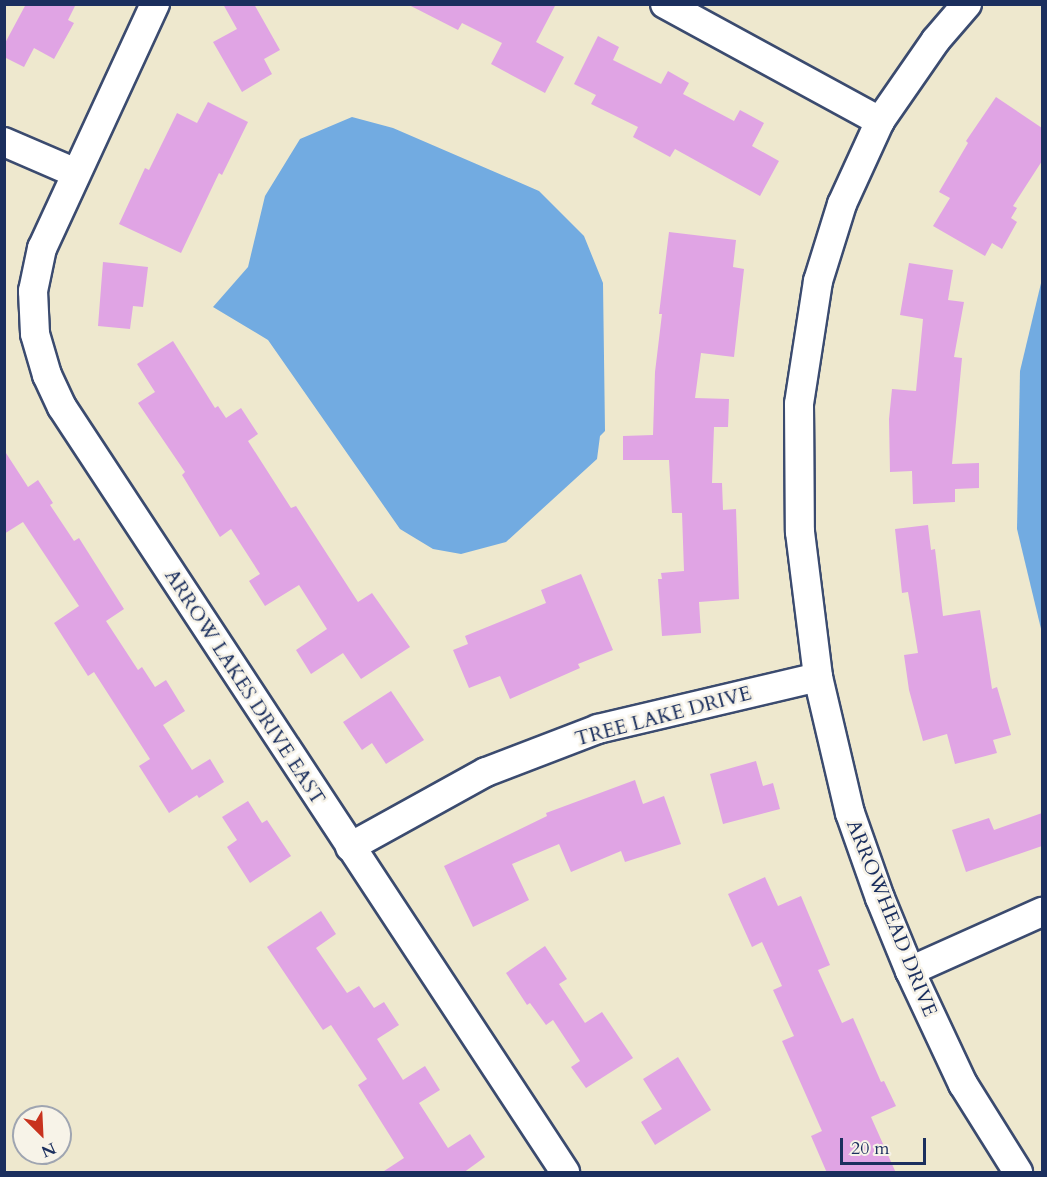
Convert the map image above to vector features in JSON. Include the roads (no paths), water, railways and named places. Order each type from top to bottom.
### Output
[{"type":"street","name":"ARROW LAKES DRIVE EAST","points":[[155,4],[42,248],[33,291],[35,334],[47,375],[62,407],[565,1173]]},
{"type":"street","points":[[665,4],[880,121]]},
{"type":"street","name":"ARROWHEAD DRIVE","points":[[967,4],[936,40],[880,121],[842,204],[818,281],[799,404],[800,532],[818,677],[850,813],[880,898],[910,971],[963,1084],[1017,1173]]},
{"type":"street","points":[[4,142],[76,173]]},
{"type":"street","name":"TREE LAKE DRIVE","points":[[350,848],[486,772],[598,729],[818,677]]},
{"type":"street","points":[[910,971],[1042,912]]},
{"type":"water","points":[[352,117],[393,128],[539,191],[584,236],[603,283],[605,431],[600,436],[597,459],[506,542],[461,554],[433,549],[400,529],[268,340],[213,307],[248,267],[265,196],[300,139]]},
{"type":"water","points":[[1042,279],[1042,633],[1017,529],[1020,371]]}]
